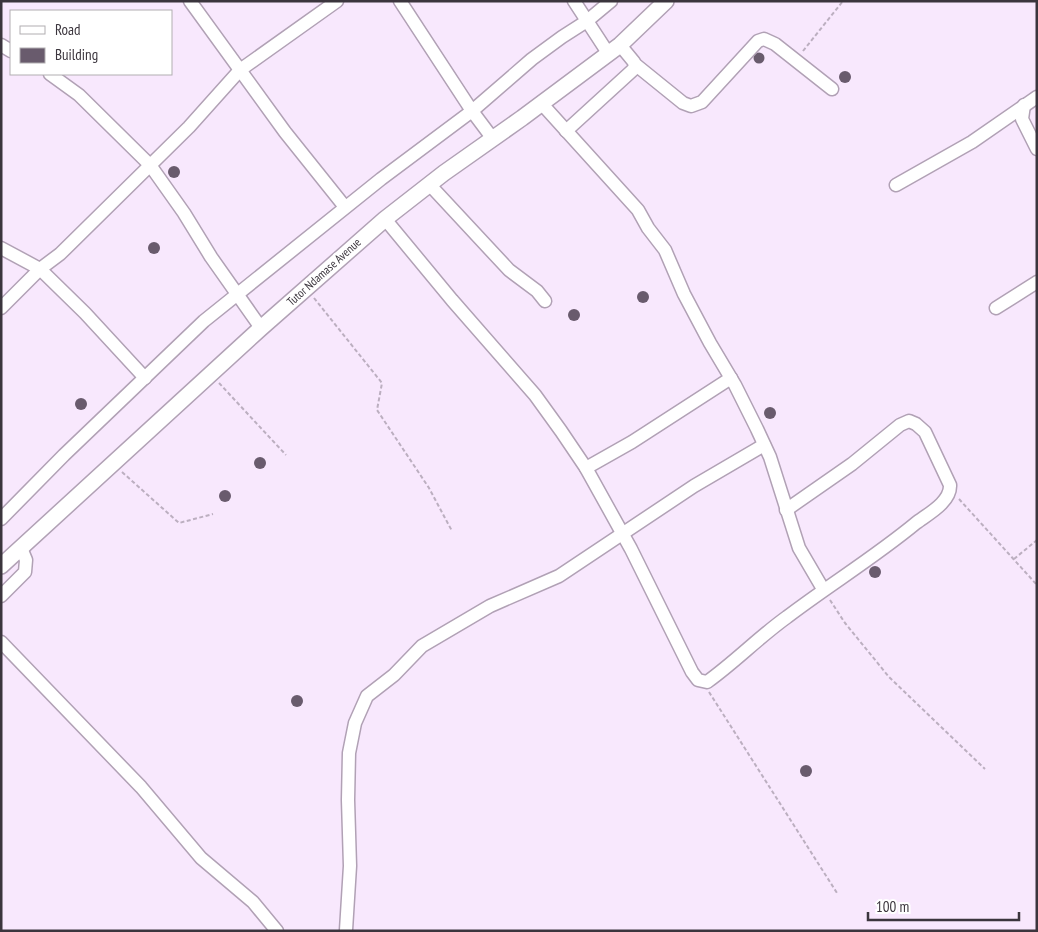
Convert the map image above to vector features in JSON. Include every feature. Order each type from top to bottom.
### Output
[{"type":"street","points":[[190,1],[285,132],[345,207]]},
{"type":"street","points":[[1,308],[40,269],[60,254],[189,127],[240,70],[338,1]]},
{"type":"street","points":[[400,1],[472,111],[493,139]]},
{"type":"street","points":[[574,1],[587,21],[614,49],[683,103],[691,106],[702,102],[761,39],[768,40],[832,90]]},
{"type":"street","points":[[1,519],[64,455],[204,321],[345,207],[472,111],[532,59],[587,21],[611,1]]},
{"type":"street","name":"Tutor Ndamase Avenue","points":[[1,566],[261,328],[385,219],[429,184],[542,104],[614,49],[666,1]]},
{"type":"street","points":[[566,131],[636,65]]},
{"type":"street","points":[[53,75],[79,95],[150,165],[261,328]]},
{"type":"street","points":[[896,185],[972,142],[1037,97]]},
{"type":"street","points":[[542,104],[638,210],[648,228],[665,250],[706,335],[731,378],[770,457],[798,548],[823,589]]},
{"type":"street","points":[[1024,106],[1022,118],[1037,149]]},
{"type":"street","points":[[429,184],[509,270],[537,291],[545,302]]},
{"type":"street","points":[[385,219],[452,300],[535,395],[586,468],[622,534],[692,672],[702,682],[707,682],[770,629],[823,589],[903,534],[941,504],[946,499],[950,490],[925,432],[909,421],[786,510]]},
{"type":"street","points":[[1,248],[40,269],[85,313],[145,378]]},
{"type":"street","points":[[996,308],[1037,282]]},
{"type":"street","points":[[586,468],[632,442],[731,378]]},
{"type":"street","points":[[346,930],[350,866],[349,754],[356,723],[367,696],[394,675],[422,646],[490,606],[559,576],[694,486],[764,445]]},
{"type":"street","points":[[1,596],[25,572],[26,560],[21,548]]},
{"type":"street","points":[[1,642],[141,787],[201,858],[253,902],[277,931]]},
{"type":"path","points":[[796,61],[843,1]]},
{"type":"path","points":[[307,288],[382,383],[376,410],[429,488],[452,531]]},
{"type":"path","points":[[211,374],[286,455]]},
{"type":"path","points":[[113,463],[178,524],[213,514]]},
{"type":"path","points":[[950,490],[1037,585]]},
{"type":"path","points":[[1014,559],[1037,540]]},
{"type":"path","points":[[823,589],[845,623],[889,677],[985,769]]},
{"type":"path","points":[[702,682],[837,893]]},
{"type":"building","points":[[759,52],[765,58],[759,64],[753,58]]},
{"type":"building","points":[[845,71],[851,77],[845,83],[839,77]]},
{"type":"building","points":[[174,166],[180,172],[174,178],[168,172]]},
{"type":"building","points":[[154,242],[160,248],[154,254],[148,248]]},
{"type":"building","points":[[643,291],[649,297],[643,303],[637,297]]},
{"type":"building","points":[[574,309],[580,315],[574,321],[568,315]]},
{"type":"building","points":[[81,398],[87,404],[81,410],[75,404]]},
{"type":"building","points":[[770,407],[776,413],[770,419],[764,413]]},
{"type":"building","points":[[260,457],[266,463],[260,469],[254,463]]},
{"type":"building","points":[[225,490],[231,496],[225,502],[219,496]]},
{"type":"building","points":[[875,566],[881,572],[875,578],[869,572]]},
{"type":"building","points":[[297,695],[303,701],[297,707],[291,701]]},
{"type":"building","points":[[806,765],[812,771],[806,777],[800,771]]}]
